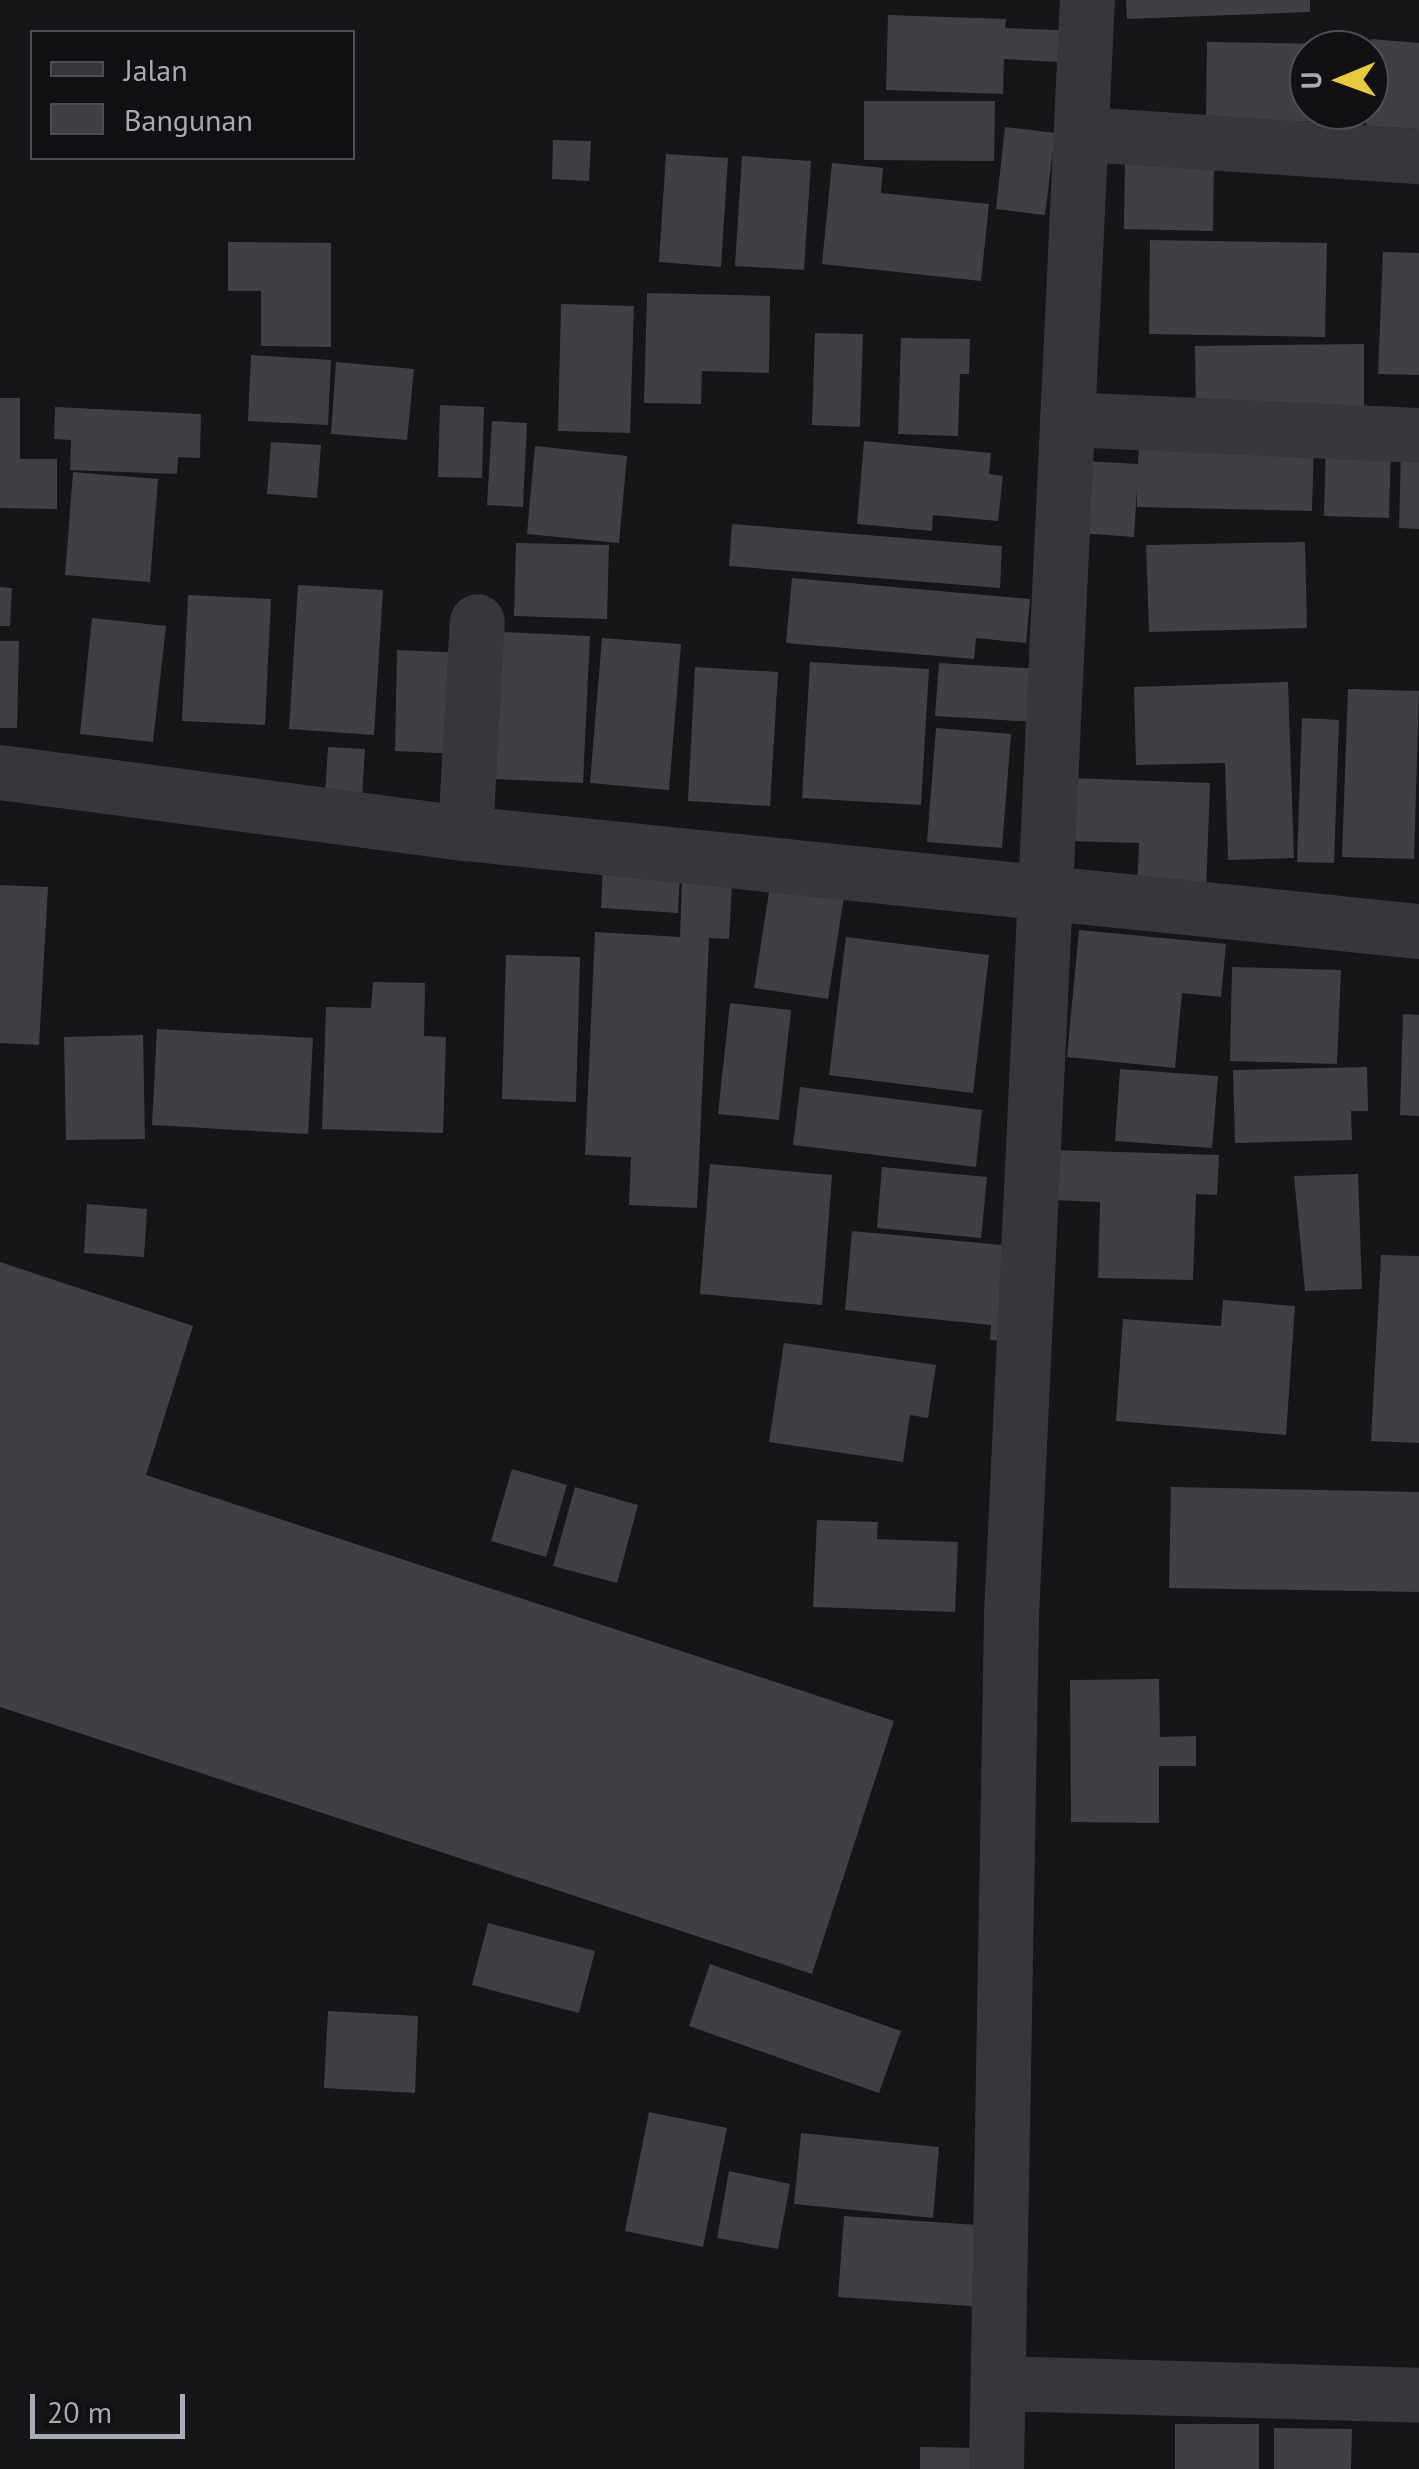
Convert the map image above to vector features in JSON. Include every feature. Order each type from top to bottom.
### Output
[{"type":"street","points":[[996,2469],[1011,1615],[1041,888],[1085,134],[1086,0]]},
{"type":"street","points":[[1085,134],[1419,156]]},
{"type":"street","points":[[1068,419],[1419,435]]},
{"type":"street","points":[[465,834],[477,620]]},
{"type":"street","points":[[0,772],[465,834],[1041,888],[1419,931]]},
{"type":"street","points":[[1000,2384],[1419,2395]]},
{"type":"building","points":[[1126,0],[1310,0],[1310,12],[1127,19]]},
{"type":"building","points":[[888,15],[1006,19],[1005,28],[1059,30],[1058,62],[1004,59],[1003,94],[886,90]]},
{"type":"building","points":[[1389,40],[1419,43],[1419,129],[1389,127]]},
{"type":"building","points":[[1207,42],[1289,43],[1289,121],[1206,120]]},
{"type":"building","points":[[864,101],[995,101],[994,161],[864,160]]},
{"type":"building","points":[[1005,127],[1055,133],[1045,215],[996,209]]},
{"type":"building","points":[[553,140],[591,141],[589,181],[552,179]]},
{"type":"building","points":[[666,154],[728,158],[721,267],[659,262]]},
{"type":"building","points":[[742,156],[811,161],[804,270],[735,266]]},
{"type":"building","points":[[1125,157],[1214,158],[1213,231],[1124,229]]},
{"type":"building","points":[[832,163],[883,168],[881,193],[989,204],[981,281],[822,264]]},
{"type":"building","points":[[1150,240],[1327,243],[1325,337],[1149,334]]},
{"type":"building","points":[[228,242],[331,243],[331,347],[261,346],[261,291],[228,291]]},
{"type":"building","points":[[1383,252],[1419,253],[1419,375],[1378,374]]},
{"type":"building","points":[[647,293],[770,296],[769,373],[702,371],[701,404],[644,403]]},
{"type":"building","points":[[561,304],[634,306],[630,433],[558,431]]},
{"type":"building","points":[[815,333],[863,334],[860,427],[812,425]]},
{"type":"building","points":[[901,338],[970,339],[969,374],[960,374],[958,436],[898,434]]},
{"type":"building","points":[[1364,344],[1364,420],[1196,421],[1195,346]]},
{"type":"building","points":[[251,355],[331,360],[328,425],[248,421]]},
{"type":"building","points":[[336,362],[414,369],[407,440],[331,434]]},
{"type":"building","points":[[0,398],[20,398],[20,459],[57,459],[57,509],[0,508]]},
{"type":"building","points":[[440,405],[484,407],[482,478],[438,477]]},
{"type":"building","points":[[55,407],[201,414],[200,458],[178,457],[177,474],[70,470],[71,440],[54,439]]},
{"type":"building","points":[[492,421],[527,423],[523,507],[487,505]]},
{"type":"building","points":[[1139,439],[1314,443],[1312,511],[1137,507],[1137,489],[1134,537],[1080,533],[1084,461],[1138,464]]},
{"type":"building","points":[[1326,439],[1391,441],[1389,518],[1324,516]]},
{"type":"building","points":[[864,441],[991,453],[989,474],[1003,476],[998,521],[933,515],[932,531],[857,524]]},
{"type":"building","points":[[271,442],[321,445],[317,498],[267,494]]},
{"type":"building","points":[[535,446],[627,456],[619,543],[527,534]]},
{"type":"building","points":[[1401,448],[1419,449],[1419,529],[1399,528]]},
{"type":"building","points":[[73,472],[158,479],[150,582],[65,575]]},
{"type":"building","points":[[732,524],[1002,546],[1000,588],[729,566]]},
{"type":"building","points":[[1305,542],[1307,628],[1149,632],[1146,545]]},
{"type":"building","points":[[516,543],[609,545],[607,619],[514,616]]},
{"type":"building","points":[[792,578],[1030,599],[1026,643],[976,638],[974,659],[786,643]]},
{"type":"building","points":[[298,585],[383,590],[374,735],[289,729]]},
{"type":"building","points":[[0,587],[12,588],[10,626],[0,626]]},
{"type":"building","points":[[188,595],[271,599],[265,725],[182,721]]},
{"type":"building","points":[[92,618],[166,626],[153,742],[80,734]]},
{"type":"building","points":[[502,632],[590,636],[583,783],[495,779]]},
{"type":"building","points":[[602,638],[681,644],[669,790],[590,783]]},
{"type":"building","points":[[0,641],[19,641],[17,728],[0,728]]},
{"type":"building","points":[[397,650],[465,653],[462,754],[395,751]]},
{"type":"building","points":[[810,662],[929,669],[921,805],[802,798]]},
{"type":"building","points":[[939,663],[1039,669],[1036,722],[935,716]]},
{"type":"building","points":[[695,667],[778,672],[770,806],[688,801]]},
{"type":"building","points":[[1288,682],[1294,858],[1228,860],[1225,763],[1136,765],[1134,687]]},
{"type":"building","points":[[1348,689],[1419,691],[1414,859],[1342,857]]},
{"type":"building","points":[[1302,718],[1339,720],[1334,863],[1297,862]]},
{"type":"building","points":[[936,728],[1011,734],[1002,848],[927,842]]},
{"type":"building","points":[[328,747],[365,749],[362,797],[325,795]]},
{"type":"building","points":[[1070,778],[1210,783],[1206,891],[1137,889],[1139,843],[1068,841]]},
{"type":"building","points":[[603,866],[680,871],[678,913],[601,908]]},
{"type":"building","points":[[772,873],[846,884],[828,999],[754,988]]},
{"type":"building","points":[[682,881],[732,884],[729,939],[709,938],[697,1208],[629,1205],[631,1157],[585,1155],[595,932],[680,937]]},
{"type":"building","points":[[0,885],[48,887],[39,1045],[0,1043]]},
{"type":"building","points":[[1079,930],[1226,944],[1221,997],[1182,993],[1175,1068],[1067,1057]]},
{"type":"building","points":[[846,937],[989,955],[973,1093],[829,1075]]},
{"type":"building","points":[[506,955],[580,957],[576,1102],[502,1099]]},
{"type":"building","points":[[1232,967],[1341,970],[1337,1064],[1230,1061]]},
{"type":"building","points":[[373,982],[425,983],[424,1036],[446,1037],[443,1133],[322,1129],[326,1007],[371,1008]]},
{"type":"building","points":[[730,1003],[791,1010],[779,1120],[718,1114]]},
{"type":"building","points":[[1403,1014],[1419,1015],[1419,1116],[1400,1115]]},
{"type":"building","points":[[157,1029],[313,1038],[308,1134],[152,1125]]},
{"type":"building","points":[[143,1035],[145,1139],[66,1140],[64,1037]]},
{"type":"building","points":[[1367,1067],[1368,1111],[1351,1111],[1352,1140],[1235,1143],[1233,1070]]},
{"type":"building","points":[[1120,1069],[1218,1076],[1212,1148],[1115,1141]]},
{"type":"building","points":[[800,1087],[982,1110],[976,1167],[793,1145]]},
{"type":"building","points":[[1053,1150],[1219,1155],[1217,1195],[1196,1194],[1193,1280],[1098,1278],[1100,1202],[1051,1200]]},
{"type":"building","points":[[710,1164],[832,1175],[822,1305],[700,1294]]},
{"type":"building","points":[[882,1167],[987,1177],[981,1238],[877,1228]]},
{"type":"building","points":[[1358,1174],[1362,1289],[1305,1291],[1294,1176]]},
{"type":"building","points":[[87,1204],[147,1209],[144,1257],[84,1253]]},
{"type":"building","points":[[852,1231],[1023,1247],[1014,1342],[990,1340],[991,1325],[845,1310]]},
{"type":"building","points":[[1381,1255],[1419,1256],[1419,1443],[1371,1441]]},
{"type":"building","points":[[0,1262],[193,1326],[146,1475],[894,1721],[812,1974],[0,1707]]},
{"type":"building","points":[[1223,1300],[1295,1306],[1286,1435],[1116,1421],[1123,1319],[1221,1326]]},
{"type":"building","points":[[784,1343],[936,1365],[928,1418],[910,1415],[903,1462],[769,1442]]},
{"type":"building","points":[[512,1469],[567,1485],[546,1557],[491,1541]]},
{"type":"building","points":[[575,1487],[638,1505],[617,1583],[553,1566]]},
{"type":"building","points":[[1171,1487],[1419,1492],[1419,1592],[1169,1588]]},
{"type":"building","points":[[817,1520],[878,1522],[877,1539],[958,1542],[955,1612],[813,1607]]},
{"type":"building","points":[[1159,1679],[1160,1737],[1196,1736],[1196,1766],[1159,1766],[1159,1823],[1071,1822],[1070,1680]]},
{"type":"building","points":[[488,1923],[595,1951],[579,2013],[472,1985]]},
{"type":"building","points":[[710,1964],[901,2031],[879,2093],[689,2026]]},
{"type":"building","points":[[328,2011],[418,2016],[415,2093],[324,2088]]},
{"type":"building","points":[[649,2112],[727,2128],[703,2247],[625,2231]]},
{"type":"building","points":[[801,2133],[939,2147],[933,2218],[794,2204]]},
{"type":"building","points":[[729,2171],[790,2184],[778,2249],[717,2238]]},
{"type":"building","points":[[844,2216],[992,2226],[986,2307],[838,2297]]},
{"type":"building","points":[[1175,2424],[1259,2424],[1259,2469],[1175,2469]]},
{"type":"building","points":[[1274,2428],[1352,2429],[1351,2469],[1274,2469]]},
{"type":"building","points":[[920,2447],[985,2448],[985,2469],[920,2469]]}]
